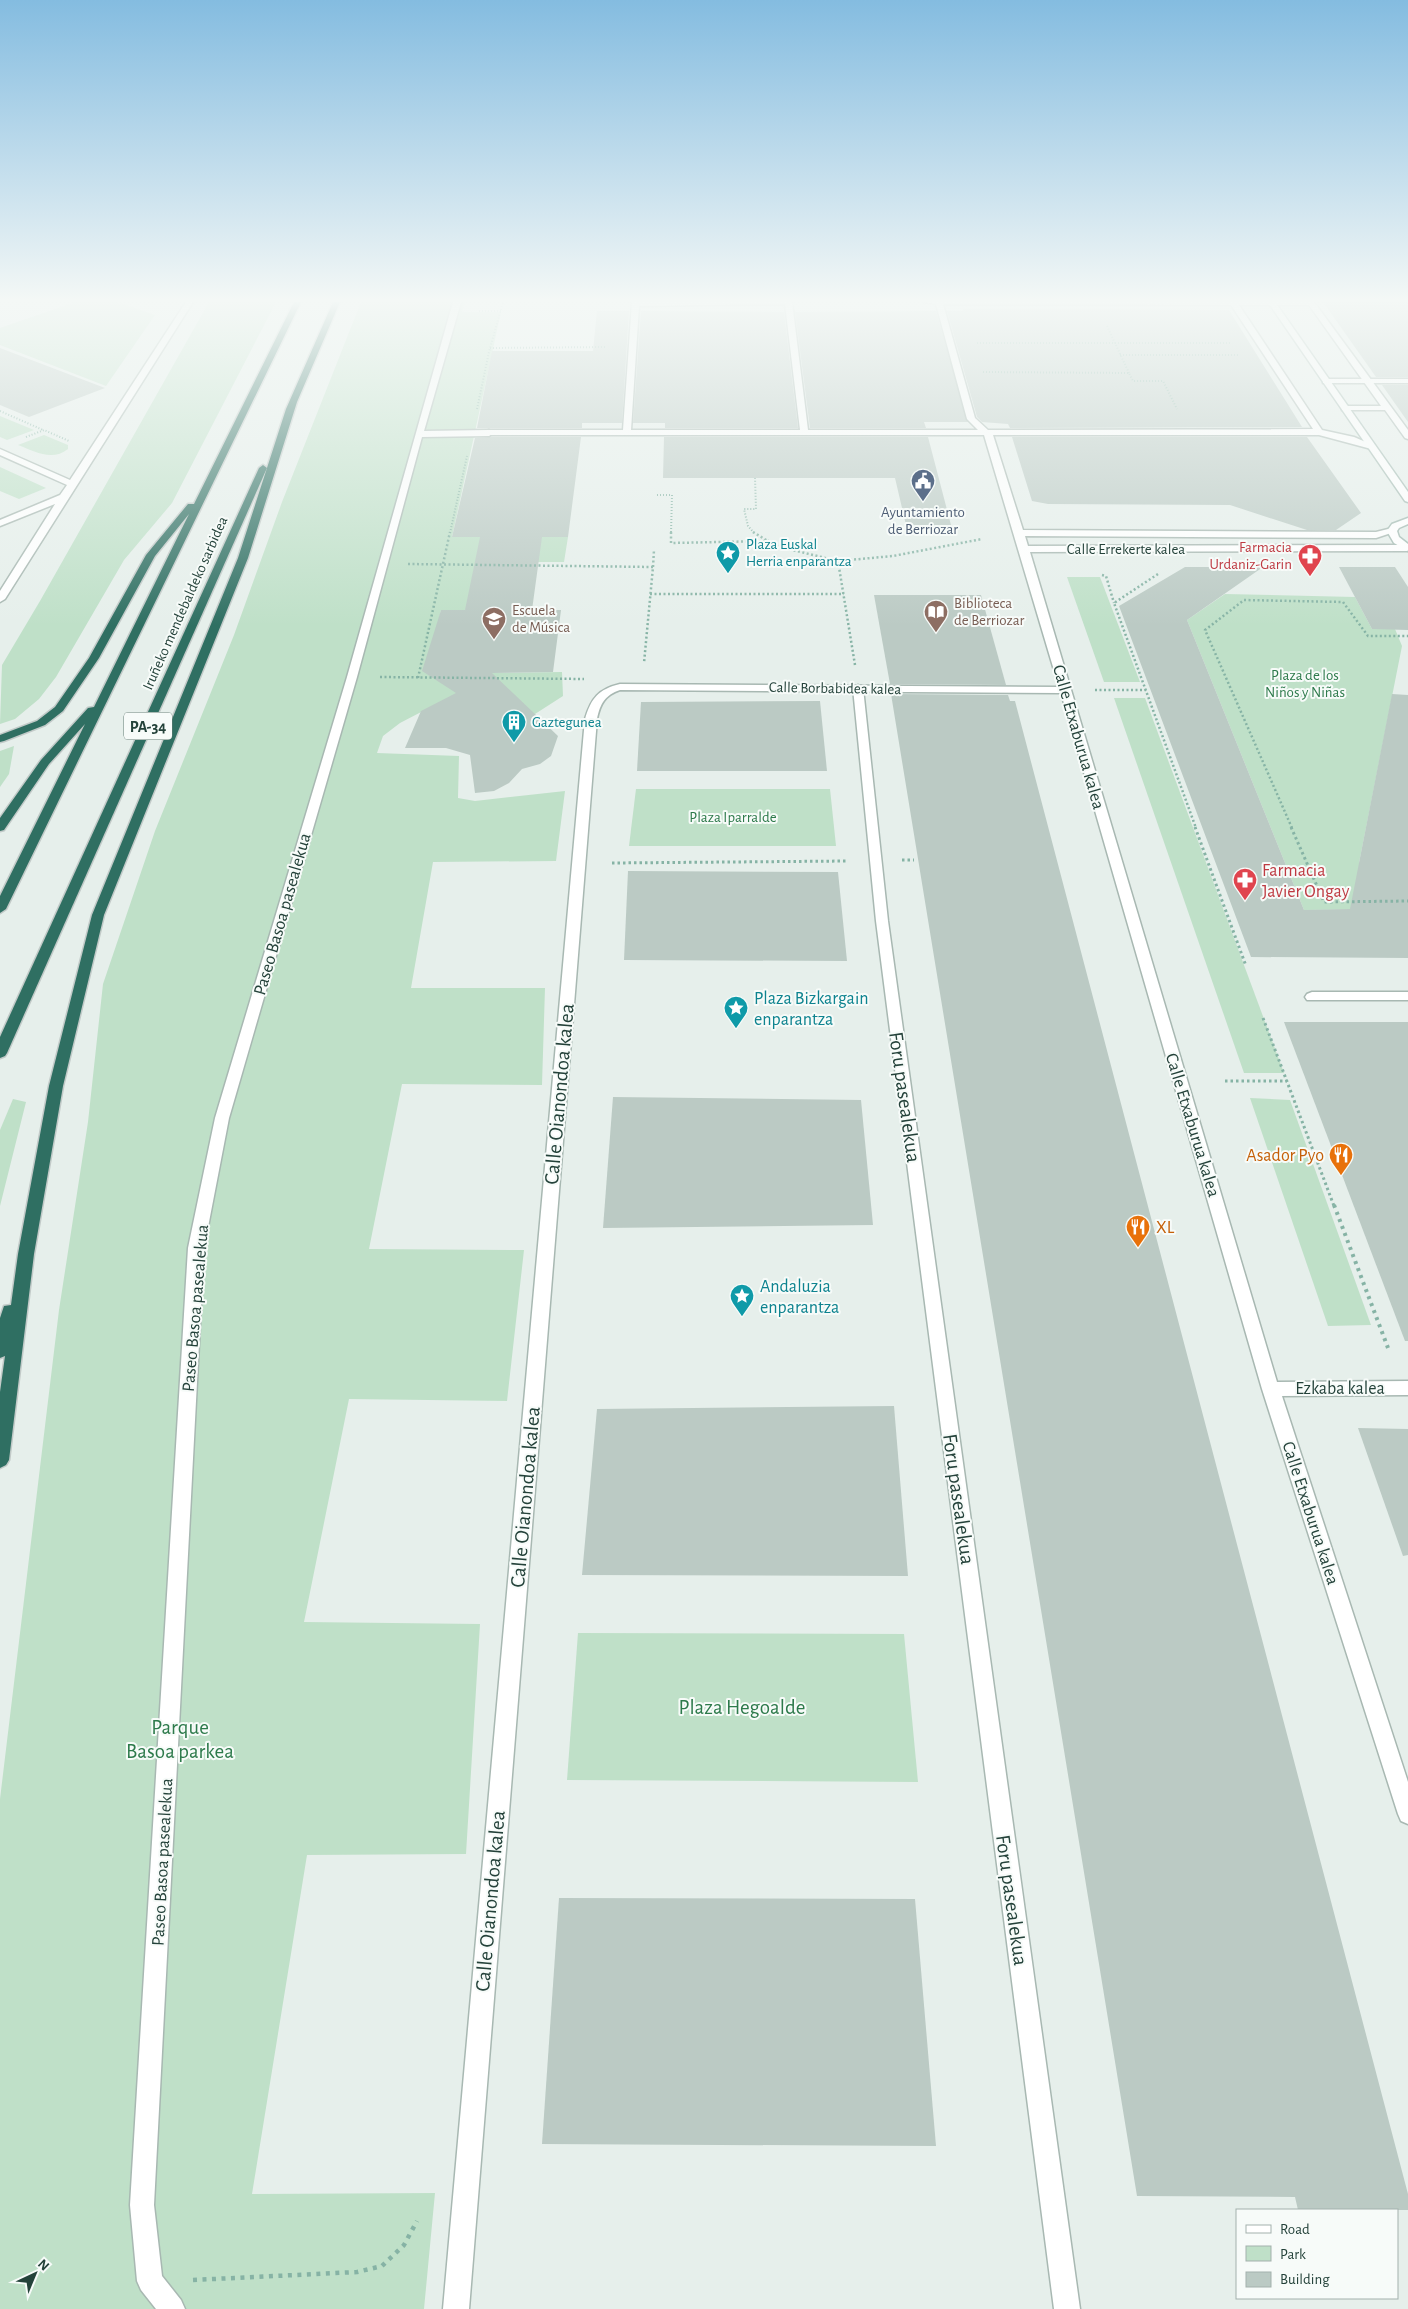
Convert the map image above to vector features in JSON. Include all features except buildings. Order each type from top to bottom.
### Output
[{"type":"highway","name":"Iruñeko mendebaldeko sarbidea","points":[[0,909],[245,410]]},
{"type":"highway","name":"Iruñeko mendebaldeko sarbidea","points":[[0,1053],[289,410]]},
{"type":"highway","points":[[0,1460],[26,1254],[56,1086],[98,915],[243,558],[291,410]]},
{"type":"highway","points":[[0,739],[41,723],[59,709],[94,658],[151,554],[208,486]]},
{"type":"highway","points":[[0,827],[45,762],[105,696]]},
{"type":"highway","points":[[0,1351],[26,1254]]},
{"type":"street","points":[[0,599],[119,410]]},
{"type":"street","name":"Paseo Basoa pasealekua","points":[[150,2281],[142,2205],[196,1248],[222,1118],[352,677],[426,410]]},
{"type":"street","points":[[627,433],[629,410]]},
{"type":"street","points":[[801,410],[804,432]]},
{"type":"street","points":[[968,410],[971,420],[988,434]]},
{"type":"street","points":[[1305,410],[1320,432]]},
{"type":"street","points":[[1346,410],[1408,499]]},
{"type":"street","points":[[1388,410],[1408,436]]},
{"type":"street","points":[[419,434],[1320,432],[1351,439],[1372,448]]},
{"type":"street","name":"Calle Etxaburua kalea","points":[[988,434],[1024,549],[1271,1389],[1408,1814]]},
{"type":"street","points":[[0,452],[72,484]]},
{"type":"street","points":[[0,523],[64,497]]},
{"type":"street","points":[[1408,521],[1395,526],[1392,531],[1398,543],[1408,548]]},
{"type":"street","name":"Calle Errekerte kalea","points":[[1019,533],[1376,535],[1392,531]]},
{"type":"street","name":"Calle Errekerte kalea","points":[[1024,549],[1408,548]]},
{"type":"street","name":"Calle Borbabidea kalea","points":[[606,690],[620,687],[857,680],[1064,690]]},
{"type":"street","name":"Foru pasealekua","points":[[857,680],[883,931],[1067,2309]]},
{"type":"street","name":"Calle Oianondoa kalea","points":[[456,2309],[591,719],[595,701],[606,690]]},
{"type":"street","points":[[1312,997],[1408,996]]},
{"type":"street","name":"Ezkaba kalea","points":[[1271,1389],[1408,1388]]},
{"type":"street","points":[[150,2281],[172,2309]]},
{"type":"path","points":[[418,678],[477,410]]},
{"type":"path","points":[[1177,410],[1180,415]]},
{"type":"path","points":[[0,412],[70,441]]},
{"type":"path","points":[[18,440],[44,430]]},
{"type":"path","points":[[755,478],[756,509],[744,510],[749,530],[790,551],[817,558],[880,560],[918,554],[982,539]]},
{"type":"path","points":[[657,495],[672,495],[671,543],[768,541]]},
{"type":"path","points":[[644,663],[654,550]]},
{"type":"path","points":[[838,560],[857,680]]},
{"type":"path","points":[[383,564],[653,567]]},
{"type":"path","points":[[1099,573],[1106,576],[1114,604],[1246,966]]},
{"type":"path","points":[[1114,604],[1159,574]]},
{"type":"path","points":[[650,594],[844,594]]},
{"type":"path","points":[[1408,636],[1368,636],[1343,602],[1244,600],[1205,630],[1324,902],[1408,901]]},
{"type":"path","points":[[352,677],[591,679]]},
{"type":"path","points":[[1095,690],[1146,690]]},
{"type":"path","points":[[612,863],[914,860]]},
{"type":"path","points":[[1263,1018],[1388,1348]]},
{"type":"path","points":[[1226,1081],[1287,1081]]},
{"type":"path","points":[[150,2281],[357,2272],[382,2266],[404,2244],[417,2221]]},
{"type":"green space","points":[[148,410],[220,410],[172,503],[124,560],[56,677],[39,699],[15,719],[0,724],[2,665]]},
{"type":"green space","name":"Parque Basoa parkea","points":[[318,410],[480,410],[452,537],[568,537],[564,562],[538,562],[465,610],[441,610],[427,674],[562,672],[563,696],[535,714],[425,710],[400,723],[383,736],[377,753],[459,756],[458,798],[475,801],[565,791],[556,861],[433,862],[411,988],[545,988],[542,1085],[402,1084],[369,1249],[524,1250],[507,1401],[349,1399],[304,1622],[480,1624],[466,1854],[307,1855],[252,2194],[435,2193],[424,2309],[0,2309],[0,1799],[59,1310],[88,1122],[103,984],[155,831],[234,635],[282,502]]},
{"type":"green space","points":[[0,416],[34,430],[7,440],[0,437]]},
{"type":"green space","points":[[44,435],[68,445],[68,449],[56,455],[49,455],[18,445]]},
{"type":"green space","points":[[0,467],[46,488],[19,499],[0,491]]},
{"type":"green space","points":[[1067,577],[1100,577],[1140,682],[1104,682]]},
{"type":"green space","name":"Plaza de los Niños y Niñas","points":[[1225,594],[1355,597],[1372,629],[1395,629],[1402,646],[1359,863],[1408,909],[1304,910],[1187,620]]},
{"type":"green space","points":[[1114,698],[1145,698],[1284,1073],[1244,1073]]},
{"type":"green space","points":[[14,746],[9,774],[0,787],[0,751]]},
{"type":"green space","name":"Plaza Iparralde","points":[[636,789],[830,789],[836,846],[629,846]]},
{"type":"green space","points":[[1250,1098],[1290,1100],[1371,1325],[1328,1326]]},
{"type":"green space","points":[[13,1099],[26,1102],[0,1206],[0,1130]]},
{"type":"green space","name":"Plaza Hegoalde","points":[[578,1633],[904,1634],[918,1782],[567,1780]]},
{"type":"place","name":"Ayuntamiento de Berriozar","points":[[923,502]]},
{"type":"place","name":"Plaza Euskal Herria enparantza","points":[[728,574]]},
{"type":"place","name":"Farmacia Urdaniz-Garin","points":[[1310,577]]},
{"type":"place","name":"Biblioteca de Berriozar","points":[[936,633]]},
{"type":"place","name":"Escuela de Música","points":[[494,640]]},
{"type":"place","name":"Gaztegunea","points":[[514,743]]},
{"type":"place","name":"Farmacia Javier Ongay","points":[[1245,901]]},
{"type":"place","name":"Plaza Bizkargain enparantza","points":[[736,1029]]},
{"type":"place","name":"Asador Pyo","points":[[1341,1176]]},
{"type":"place","name":"XL","points":[[1138,1248]]},
{"type":"place","name":"Andaluzia enparantza","points":[[742,1317]]}]
